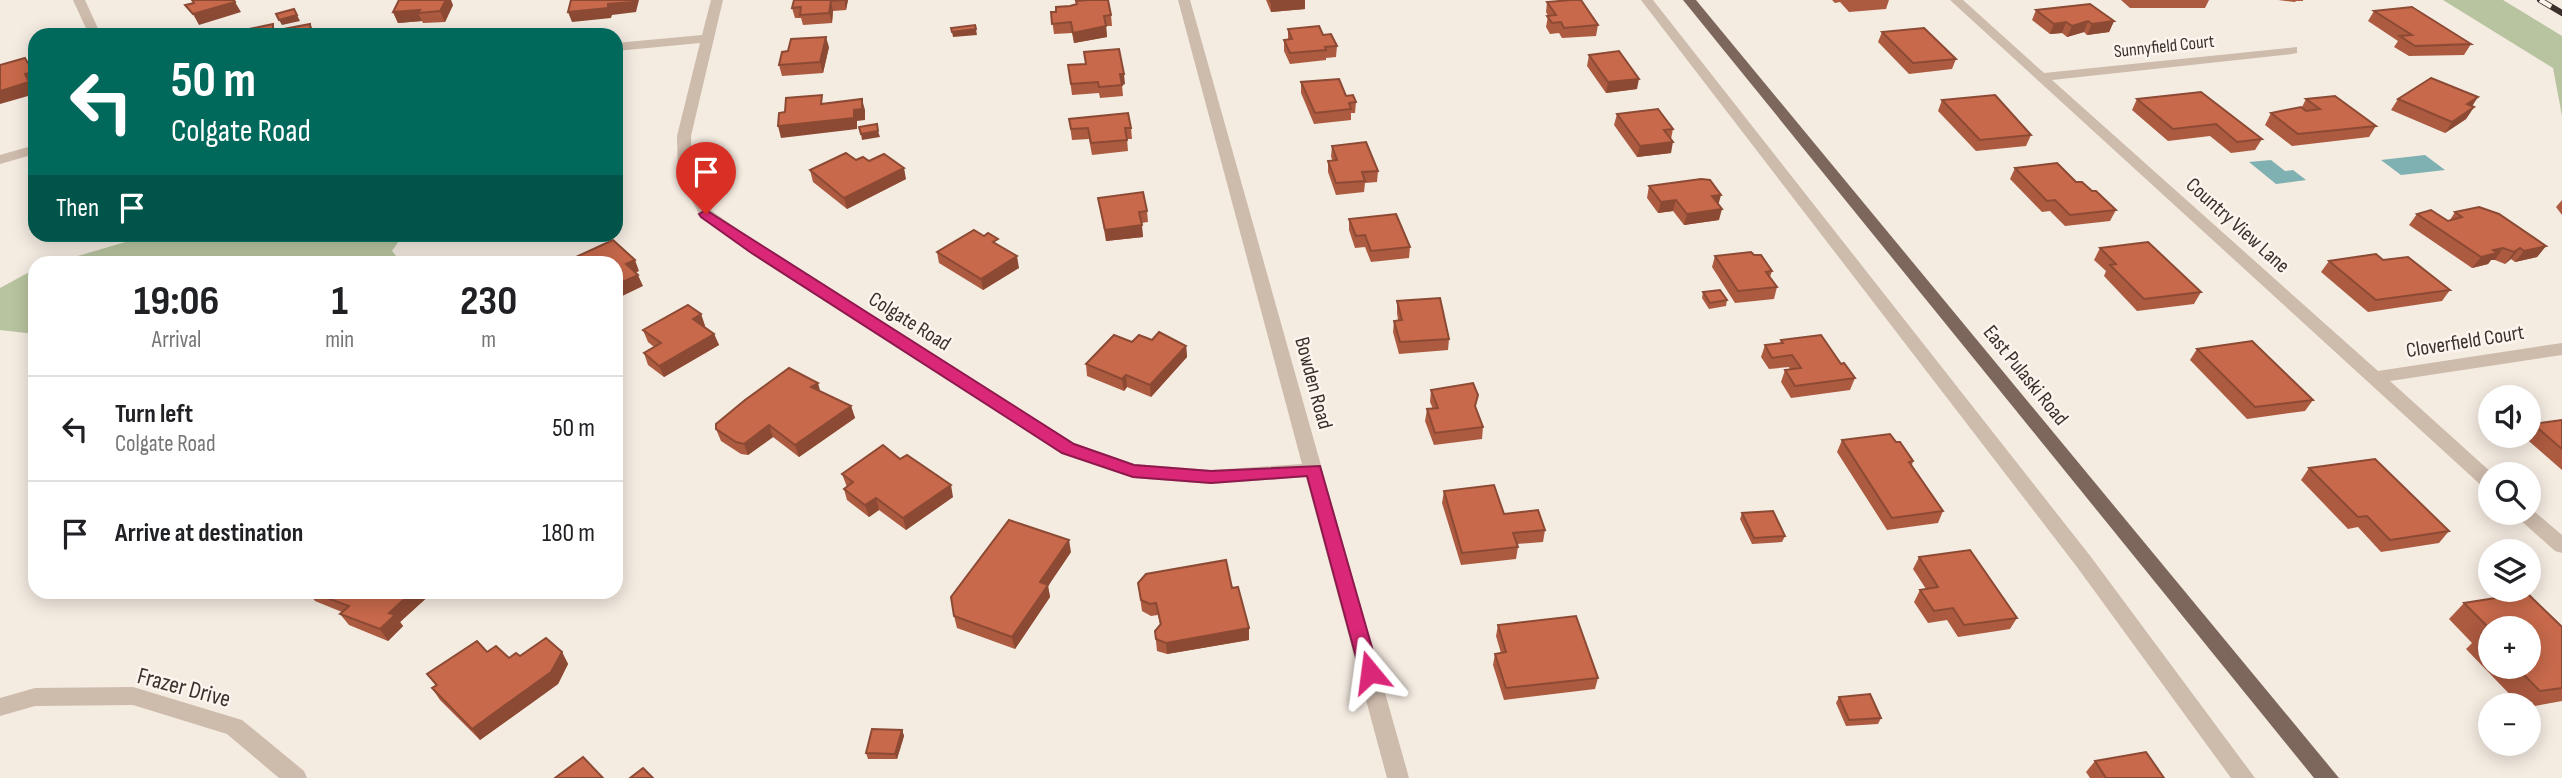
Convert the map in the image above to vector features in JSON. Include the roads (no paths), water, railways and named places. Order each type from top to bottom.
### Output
[{"type":"main road","name":"East Pulaski Road","points":[[1689,0],[2329,778]]},
{"type":"street","points":[[79,0],[92,28]]},
{"type":"street","name":"Colgate Road","points":[[717,0],[684,136],[685,176],[706,214],[755,249],[1068,449],[1133,471],[1211,477],[1314,470]]},
{"type":"street","name":"Bowden Road","points":[[1184,0],[1398,778]]},
{"type":"street","points":[[1647,0],[2084,562],[2244,778]]},
{"type":"street","name":"Country View Lane","points":[[1956,0],[2478,471]]},
{"type":"street","points":[[623,46],[709,38]]},
{"type":"street","name":"Sunnyfield Court","points":[[2040,77],[2292,50]]},
{"type":"street","points":[[0,160],[28,151]]},
{"type":"street","name":"Cloverfield Court","points":[[2374,378],[2562,349]]},
{"type":"street","points":[[2538,525],[2562,546]]},
{"type":"street","name":"Frazer Drive","points":[[0,707],[34,697],[133,696],[234,727],[296,778]]},
{"type":"water","points":[[2425,155],[2445,170],[2401,175],[2381,160]]},
{"type":"water","points":[[2271,160],[2285,171],[2293,170],[2306,180],[2276,184],[2249,162]]},
{"type":"railway","points":[[2540,0],[2562,13]]}]
